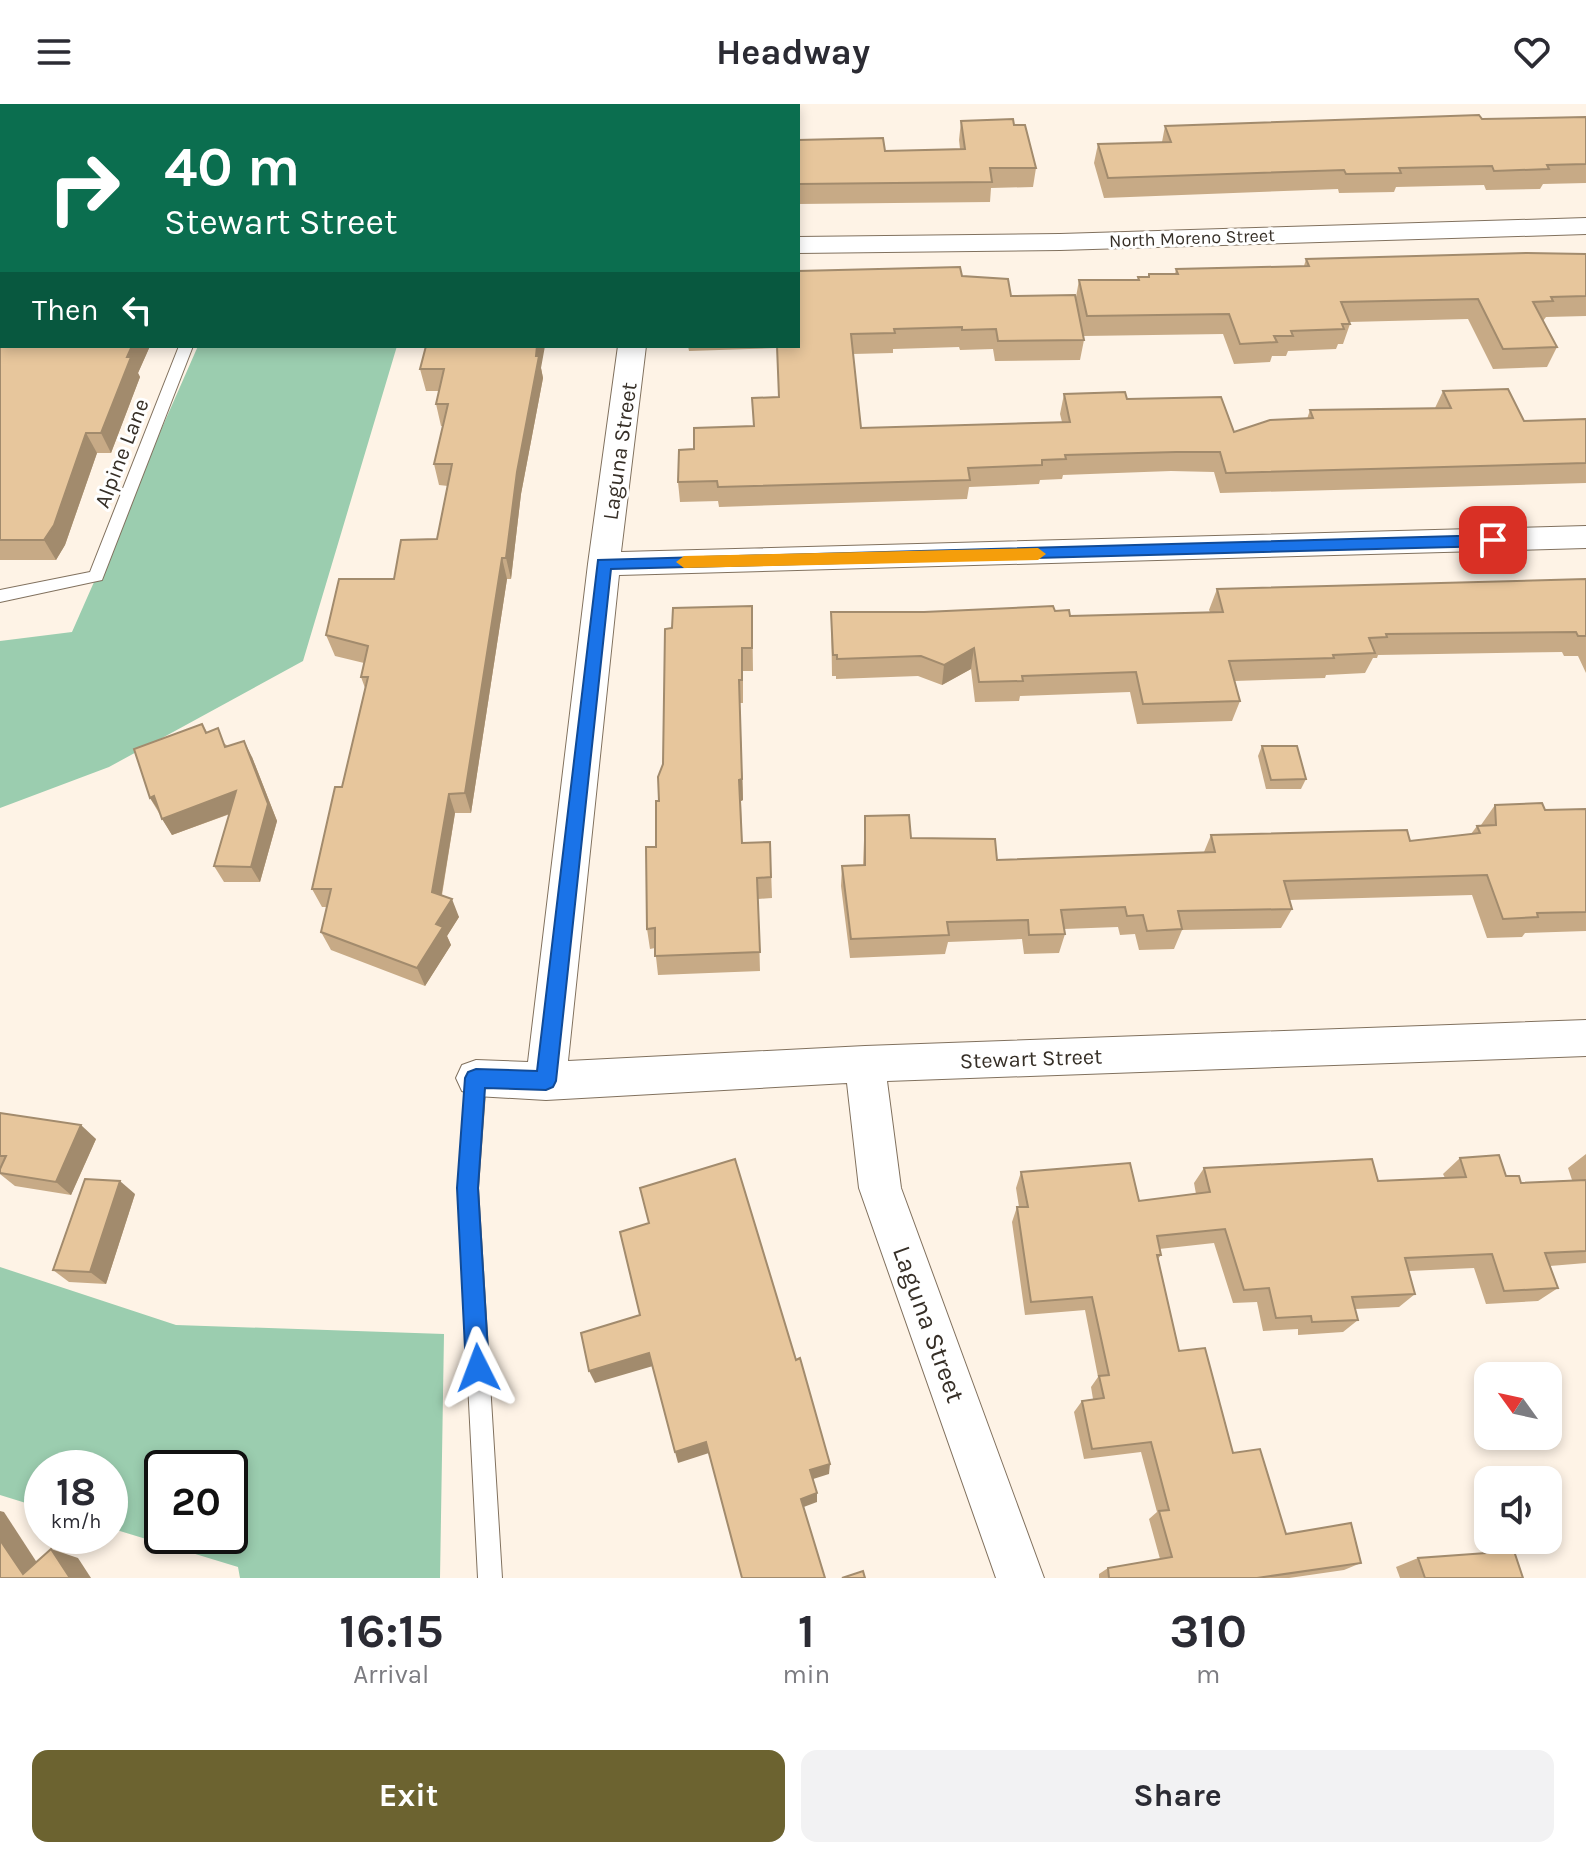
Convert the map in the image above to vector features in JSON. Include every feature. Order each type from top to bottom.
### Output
[{"type":"street","name":"North Moreno Street","points":[[800,245],[1060,242],[1586,226]]},
{"type":"street","name":"Laguna Street","points":[[546,1081],[604,564],[632,348]]},
{"type":"street","points":[[604,564],[1586,537]]},
{"type":"street","name":"Stewart Street","points":[[476,1078],[546,1081],[865,1064],[1586,1038]]},
{"type":"street","name":"Laguna Street","points":[[865,1064],[880,1188],[1020,1578]]},
{"type":"lane","name":"Alpine Lane","points":[[0,596],[96,576],[185,348]]},
{"type":"lane","points":[[476,1078],[468,1188],[490,1578]]},
{"type":"green space","points":[[197,348],[396,348],[303,661],[109,767],[0,808],[0,641],[72,632]]},
{"type":"green space","points":[[0,1267],[176,1325],[444,1334],[440,1578],[240,1578],[238,1567],[195,1554],[248,1554],[248,1450],[144,1450],[144,1538],[128,1533],[128,1450],[24,1450],[24,1502],[0,1495]]},
{"type":"building","points":[[1479,115],[1482,119],[1586,117],[1586,164],[1494,171],[1492,166],[1399,168],[1401,173],[1346,174],[1344,170],[1108,178],[1098,144],[1171,142],[1165,126]]},
{"type":"building","points":[[1013,119],[1014,125],[1025,125],[1036,168],[990,168],[992,182],[800,184],[800,140],[883,138],[885,151],[965,149],[961,121]]},
{"type":"building","points":[[1586,254],[1586,296],[1551,297],[1553,301],[1533,302],[1557,347],[1503,349],[1478,299],[1341,302],[1350,324],[1342,324],[1344,329],[1291,331],[1293,336],[1274,336],[1277,342],[1240,344],[1229,314],[1087,316],[1079,280],[1139,280],[1138,277],[1149,277],[1149,274],[1178,274],[1176,269],[1309,266],[1306,259]]},
{"type":"building","points":[[960,267],[962,276],[1008,279],[1011,296],[1075,295],[1084,340],[998,341],[996,329],[962,330],[962,327],[851,334],[861,428],[1070,422],[1064,394],[1125,392],[1127,399],[1221,397],[1234,432],[1270,420],[1313,418],[1310,410],[1451,408],[1443,391],[1508,389],[1524,421],[1586,419],[1586,463],[1226,473],[1220,452],[1176,452],[1065,455],[1066,459],[1042,460],[1042,465],[968,468],[970,480],[718,487],[717,481],[678,482],[679,450],[694,449],[694,428],[754,426],[752,398],[779,397],[777,348],[800,348],[800,271]]},
{"type":"building","points":[[0,348],[131,348],[127,357],[131,357],[101,433],[86,433],[54,525],[44,540],[0,540]]},
{"type":"building","points":[[425,348],[537,348],[536,356],[539,356],[517,472],[506,558],[502,558],[465,793],[449,794],[432,892],[452,899],[436,924],[443,927],[417,968],[321,932],[331,889],[312,889],[335,787],[342,787],[368,677],[361,677],[368,646],[326,635],[339,579],[394,579],[401,540],[437,539],[452,464],[434,464],[448,404],[436,404],[444,369],[420,369]]},
{"type":"building","points":[[1586,579],[1586,636],[1578,636],[1576,632],[1386,634],[1387,637],[1369,638],[1375,653],[1333,655],[1334,658],[1229,661],[1240,701],[1143,704],[1136,672],[1022,676],[1023,681],[979,682],[974,648],[944,665],[921,656],[837,659],[837,655],[833,655],[831,612],[924,612],[1053,606],[1055,611],[1069,610],[1070,616],[1223,612],[1217,589]]},
{"type":"building","points":[[752,606],[752,648],[742,648],[742,680],[739,680],[742,779],[739,780],[742,843],[770,842],[771,877],[757,878],[760,952],[655,956],[655,928],[647,929],[646,847],[656,847],[658,777],[663,764],[665,629],[672,628],[673,608]]},
{"type":"building","points":[[202,724],[206,733],[218,728],[225,747],[244,741],[268,804],[251,867],[214,866],[236,791],[162,819],[154,796],[150,798],[134,749]]},
{"type":"building","points":[[1262,746],[1297,746],[1306,779],[1271,780]]},
{"type":"building","points":[[1542,803],[1545,810],[1586,809],[1586,912],[1537,913],[1538,917],[1503,919],[1487,875],[1284,881],[1292,909],[1178,911],[1182,929],[1147,931],[1143,915],[1127,916],[1125,907],[1061,910],[1065,934],[1029,935],[1028,920],[947,922],[949,935],[851,939],[842,866],[865,865],[865,816],[909,815],[911,838],[995,839],[997,860],[1215,852],[1211,835],[1407,830],[1410,841],[1480,833],[1477,826],[1496,825],[1495,805]]},
{"type":"building","points":[[0,1113],[81,1125],[56,1182],[0,1173],[6,1156],[0,1156]]},
{"type":"building","points":[[1499,1155],[1506,1176],[1519,1176],[1521,1183],[1586,1180],[1586,1251],[1545,1253],[1558,1288],[1504,1291],[1492,1254],[1405,1258],[1415,1294],[1352,1297],[1358,1320],[1312,1322],[1311,1316],[1276,1318],[1269,1288],[1244,1290],[1225,1229],[1157,1236],[1161,1255],[1157,1255],[1179,1351],[1205,1348],[1233,1453],[1260,1449],[1286,1534],[1351,1523],[1361,1563],[1257,1578],[1109,1578],[1108,1568],[1172,1557],[1159,1511],[1169,1510],[1151,1442],[1092,1449],[1082,1401],[1104,1398],[1099,1376],[1109,1375],[1092,1297],[1031,1302],[1017,1207],[1028,1207],[1021,1172],[1130,1163],[1139,1201],[1210,1192],[1204,1168],[1372,1159],[1378,1181],[1466,1177],[1460,1158]]},
{"type":"building","points":[[735,1159],[796,1360],[800,1358],[830,1464],[810,1470],[817,1493],[801,1499],[825,1578],[742,1578],[706,1442],[675,1452],[649,1353],[589,1371],[581,1333],[640,1315],[620,1232],[649,1223],[640,1188]]},
{"type":"building","points":[[85,1179],[120,1181],[90,1272],[53,1270]]},
{"type":"building","points":[[0,1540],[23,1574],[45,1554],[54,1554],[70,1578],[0,1578]]},
{"type":"building","points":[[1515,1554],[1523,1578],[1425,1578],[1418,1558]]},
{"type":"building","points":[[863,1571],[865,1578],[842,1578]]},
{"type":"slow traffic","points":[[684,562],[1038,554]]},
{"type":"route","points":[[478,1368],[468,1188],[476,1078],[546,1081],[604,564],[1493,540]]}]
